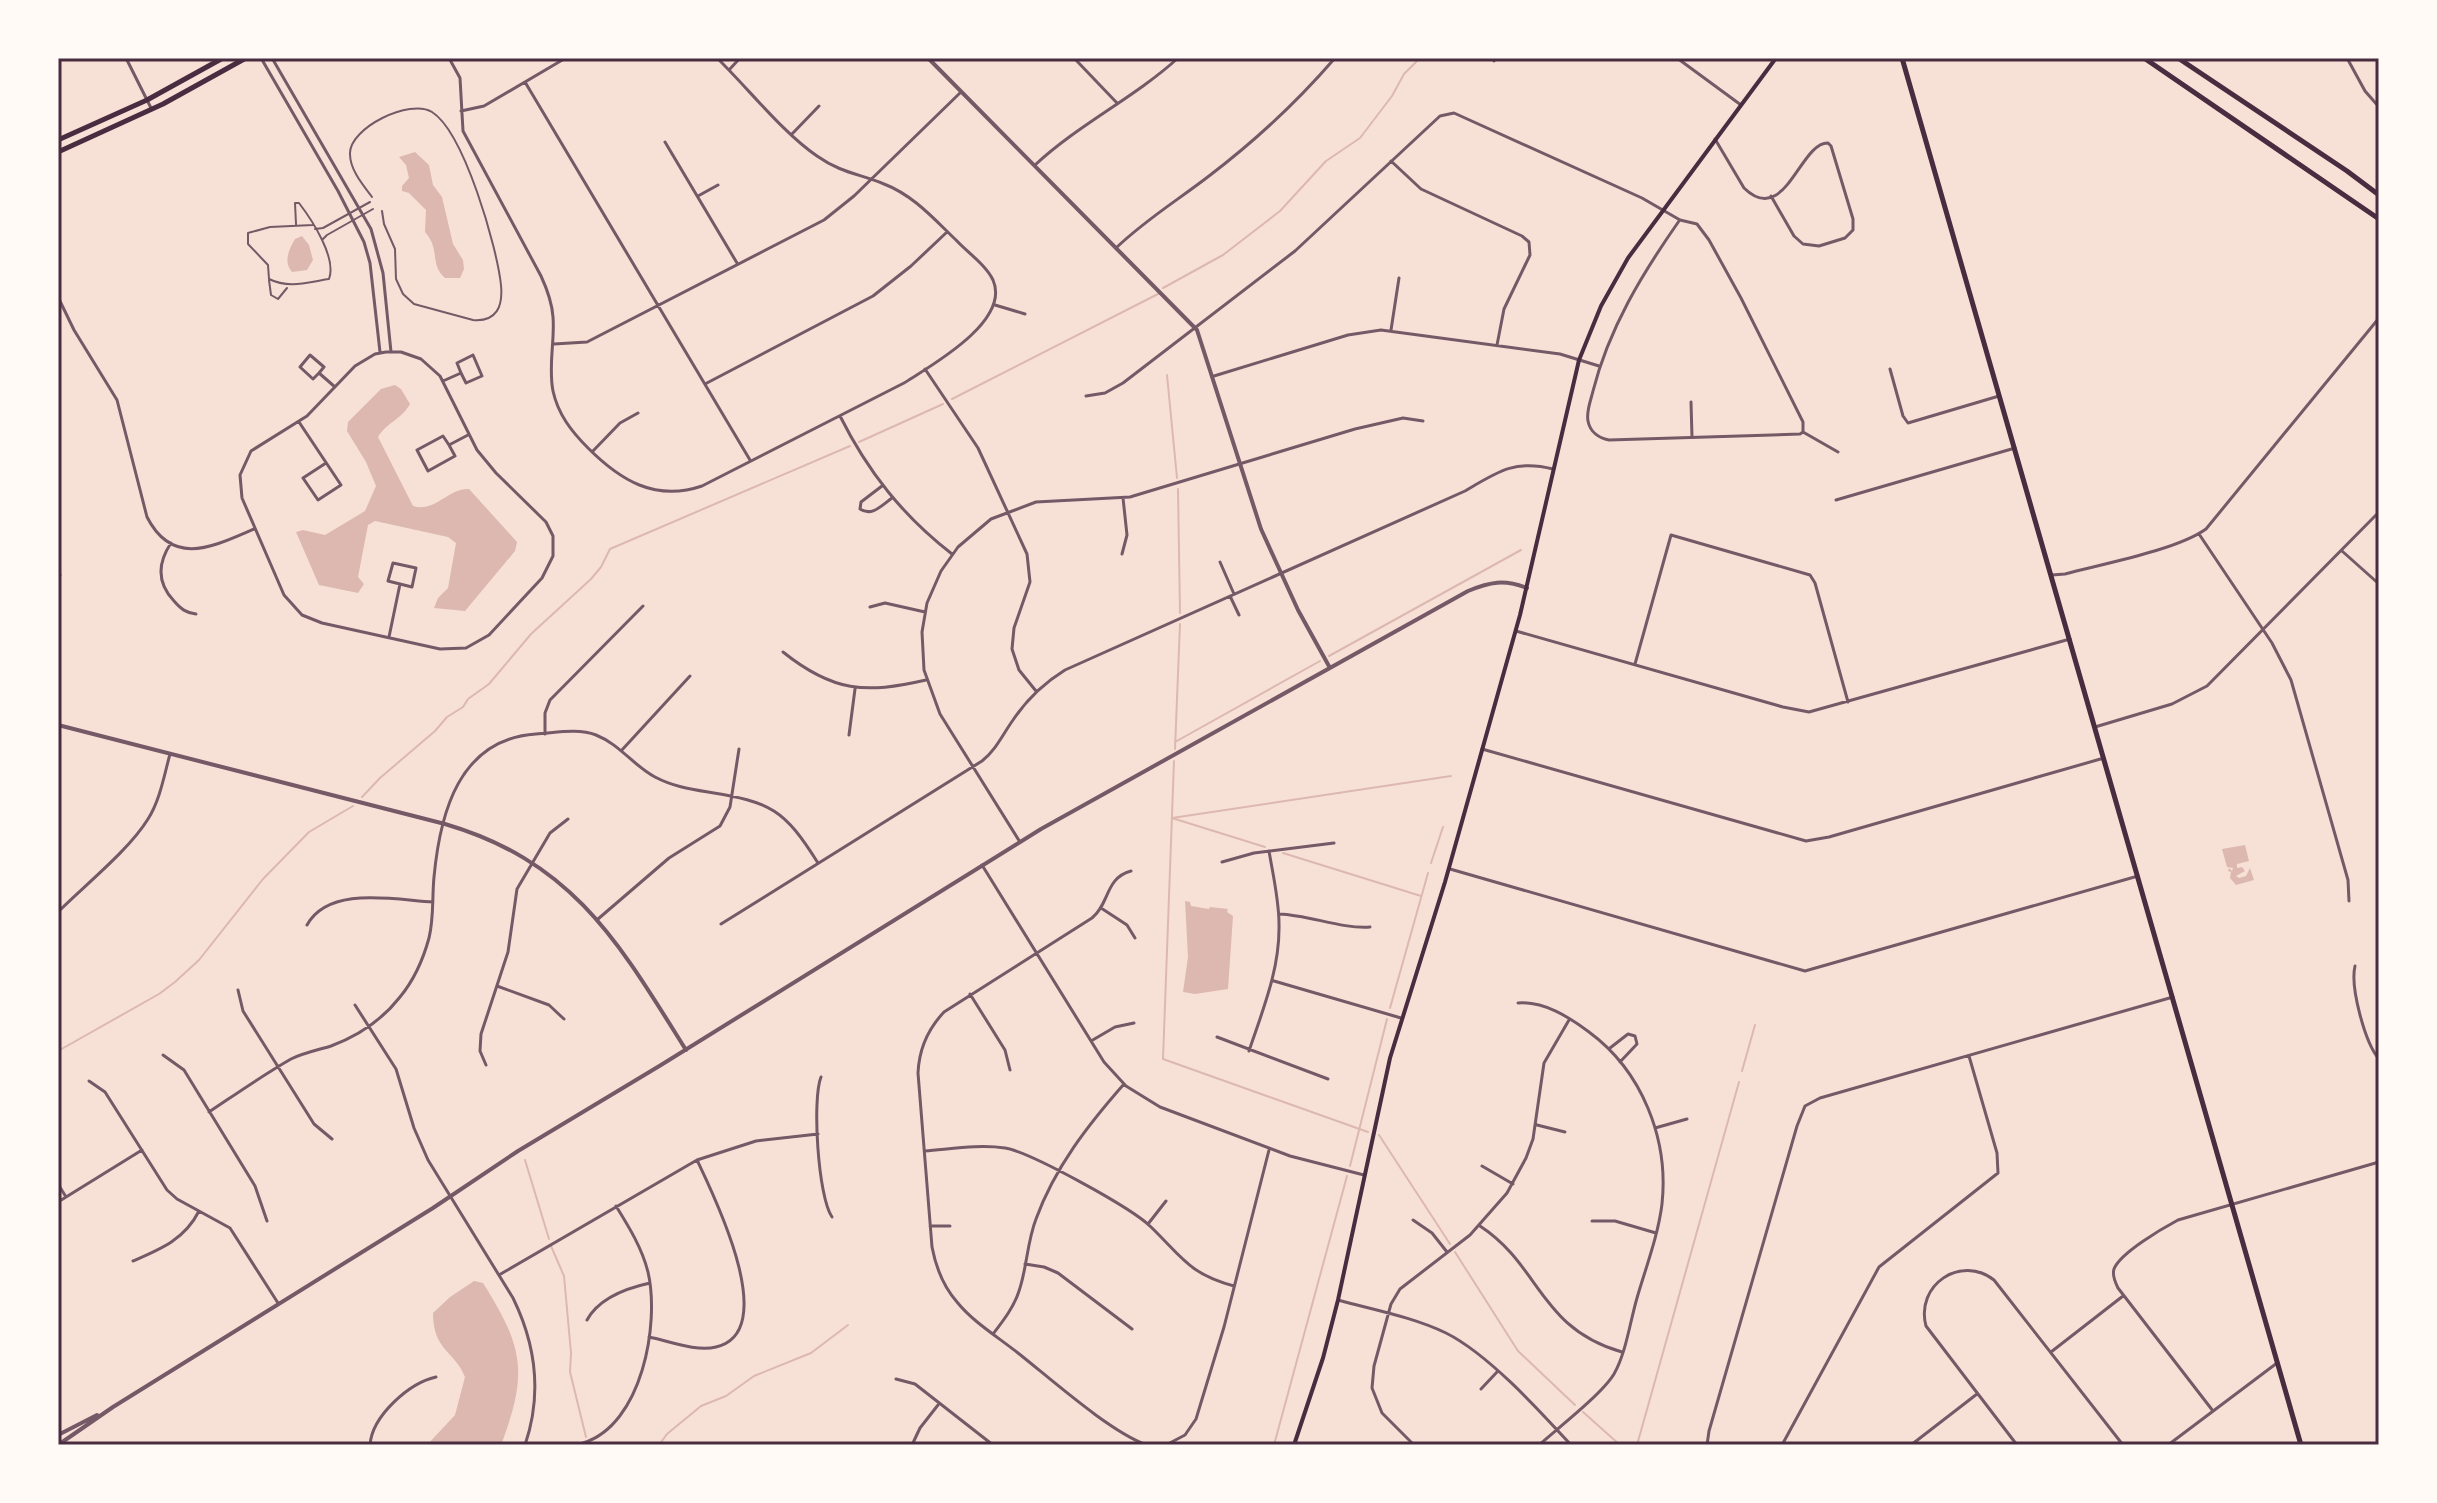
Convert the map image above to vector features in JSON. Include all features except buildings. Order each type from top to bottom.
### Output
[{"type":"main road","points":[[58,140],[147,100],[223,58]]},
{"type":"main road","points":[[58,152],[152,109],[246,58]]},
{"type":"main road","points":[[1294,1445],[1323,1358],[1338,1300],[1401,1018],[1448,869],[1516,631],[1579,360],[1614,281],[1662,209],[1776,58]]},
{"type":"main road","points":[[1902,58],[2301,1445]]},
{"type":"main road","points":[[2144,58],[2379,219]]},
{"type":"main road","points":[[2178,58],[2379,195]]},
{"type":"street","points":[[126,58],[152,109]]},
{"type":"street","points":[[261,58],[364,242],[370,263],[380,352]]},
{"type":"street","points":[[272,58],[371,229],[383,273],[391,352]]},
{"type":"street","points":[[449,58],[460,78],[463,131],[545,286],[553,317],[552,379],[557,404],[570,428],[621,478],[634,485],[663,492],[679,492],[702,486],[925,369],[983,323],[995,305],[996,289],[990,275],[927,212],[885,184],[832,165],[811,151],[717,58]]},
{"type":"street","points":[[729,70],[740,58]]},
{"type":"street","points":[[928,58],[1202,338],[1261,529],[1280,573],[1330,668]]},
{"type":"street","points":[[1074,58],[1117,103]]},
{"type":"street","points":[[1035,165],[1069,135],[1178,58]]},
{"type":"street","points":[[1116,248],[1255,139],[1335,58]]},
{"type":"street","points":[[1677,58],[1741,105]]},
{"type":"street","points":[[2347,58],[2356,79],[2379,107]]},
{"type":"street","points":[[461,111],[484,106],[564,59]]},
{"type":"street","points":[[525,82],[751,462]]},
{"type":"street","points":[[553,344],[583,344],[824,220],[961,92]]},
{"type":"street","points":[[792,134],[819,106]]},
{"type":"street","points":[[1086,396],[1096,396],[1123,383],[1195,328],[1295,251],[1440,116],[1454,113],[1642,198],[1680,220],[1697,224],[1708,239],[1803,422],[1803,432]]},
{"type":"street","points":[[1715,139],[1744,188],[1756,196],[1771,196],[1784,190],[1817,145],[1828,143],[1852,215],[1853,230],[1845,238],[1819,246],[1803,244],[1794,236],[1771,196]]},
{"type":"street","points":[[665,142],[738,264]]},
{"type":"street","points":[[1391,161],[1421,189],[1529,242],[1530,255],[1504,309],[1497,345]]},
{"type":"street","points":[[698,196],[718,185]]},
{"type":"street","points":[[1680,220],[1624,308],[1599,366],[1587,416],[1591,430],[1609,440],[1803,432]]},
{"type":"street","points":[[705,384],[873,296],[947,232]]},
{"type":"street","points":[[1391,330],[1399,278]]},
{"type":"street","points":[[58,297],[74,330],[112,389],[121,412],[147,517],[156,532],[186,549],[199,549],[255,528]]},
{"type":"street","points":[[995,305],[1025,314]]},
{"type":"street","points":[[2052,575],[2065,574],[2199,534],[2215,519],[2379,318]]},
{"type":"street","points":[[1214,376],[1348,335],[1391,330],[1560,354],[1599,366]]},
{"type":"street","points":[[380,352],[391,352],[421,359],[431,366],[443,381],[468,435],[496,473],[546,522],[554,543],[551,564],[542,578],[489,635],[475,645],[448,650],[322,623],[302,615],[284,595],[241,491],[243,466],[257,446],[299,422],[355,366],[380,352]]},
{"type":"street","points":[[310,355],[324,367],[319,373],[313,379],[300,367],[310,355]]},
{"type":"street","points":[[473,355],[482,376],[466,383],[461,373],[457,363],[473,355]]},
{"type":"street","points":[[925,369],[978,448],[1027,554],[1030,570],[1028,593],[1014,628],[1012,649],[1019,670],[1037,691]]},
{"type":"street","points":[[1890,369],[1903,416],[1908,423],[1999,396]]},
{"type":"street","points":[[319,373],[335,387]]},
{"type":"street","points":[[443,381],[461,373]]},
{"type":"street","points":[[1691,402],[1692,437]]},
{"type":"street","points":[[592,452],[620,423],[638,413]]},
{"type":"street","points":[[840,416],[882,486],[921,529],[952,554]]},
{"type":"street","points":[[1020,842],[940,714],[926,680],[921,644],[925,612],[936,580],[952,554],[978,529],[1007,511],[1036,502],[1123,498],[1367,426],[1403,418],[1423,421]]},
{"type":"street","points":[[299,422],[341,485],[318,500],[303,478],[326,463]]},
{"type":"street","points":[[1803,432],[1838,452]]},
{"type":"street","points":[[449,445],[468,435]]},
{"type":"street","points":[[443,436],[449,445],[455,456],[428,471],[417,450],[443,436]]},
{"type":"street","points":[[1836,500],[2015,448]]},
{"type":"street","points":[[721,924],[973,767],[991,753],[1024,704],[1037,691],[1077,664],[1510,468],[1526,464],[1553,469]]},
{"type":"street","points":[[882,486],[861,502],[860,509],[872,512],[892,498]]},
{"type":"street","points":[[1122,554],[1127,535],[1123,498]]},
{"type":"street","points":[[2095,727],[2185,699],[2218,677],[2379,512]]},
{"type":"street","points":[[2199,534],[2264,631],[2291,680],[2348,880],[2349,901]]},
{"type":"street","points":[[1635,664],[1671,535],[1810,575],[1815,583],[1848,702]]},
{"type":"street","points":[[171,543],[161,560],[163,585],[183,610],[196,614]]},
{"type":"street","points":[[2342,551],[2379,584]]},
{"type":"street","points":[[1220,562],[1239,615]]},
{"type":"street","points":[[393,563],[416,568],[412,587],[400,584],[388,581],[393,563]]},
{"type":"street","points":[[58,1445],[518,1151],[1020,842],[1485,584],[1500,581],[1527,588]]},
{"type":"street","points":[[389,638],[400,584]]},
{"type":"street","points":[[870,607],[889,604],[925,612]]},
{"type":"street","points":[[545,734],[545,713],[550,700],[643,606]]},
{"type":"street","points":[[1516,631],[1806,712],[2070,639]]},
{"type":"street","points":[[783,652],[820,678],[855,689],[892,688],[926,680]]},
{"type":"street","points":[[621,751],[690,676]]},
{"type":"street","points":[[849,735],[855,689]]},
{"type":"street","points":[[58,725],[445,824],[488,839],[532,862],[559,882],[598,919],[627,955],[686,1050]]},
{"type":"street","points":[[209,1112],[295,1057],[341,1042],[369,1026],[392,1007],[415,975],[428,939],[435,867],[455,789],[478,758],[505,741],[545,734],[592,734],[621,751],[650,774],[672,785],[764,804],[784,817],[818,863]]},
{"type":"street","points":[[598,919],[669,858],[720,826],[728,814],[739,749]]},
{"type":"street","points":[[1482,749],[1806,841],[2104,758]]},
{"type":"street","points":[[58,912],[135,836],[148,819],[157,802],[170,754]]},
{"type":"street","points":[[486,1065],[480,1051],[481,1034],[508,952],[517,889],[554,829],[568,819]]},
{"type":"street","points":[[1222,862],[1269,851],[1334,843]]},
{"type":"street","points":[[1249,1051],[1272,981],[1279,944],[1279,914],[1269,851]]},
{"type":"street","points":[[982,865],[1091,1041],[1112,1073],[1124,1084],[1160,1107],[1269,1149],[1364,1175]]},
{"type":"street","points":[[1448,869],[1805,971],[2138,876]]},
{"type":"street","points":[[1131,871],[1120,874],[1114,880],[1101,908],[1092,918],[940,1016],[927,1035],[918,1073],[930,1226],[936,1264],[944,1284],[964,1310],[993,1334],[1115,1427],[1147,1445]]},
{"type":"street","points":[[307,925],[319,911],[344,901],[433,902]]},
{"type":"street","points":[[1101,908],[1127,925],[1135,938]]},
{"type":"street","points":[[1279,914],[1312,917],[1350,927],[1370,927]]},
{"type":"street","points":[[2355,966],[2355,990],[2371,1047],[2379,1059]]},
{"type":"street","points":[[1272,981],[1401,1018]]},
{"type":"street","points":[[497,986],[549,1005],[564,1019]]},
{"type":"street","points":[[238,990],[243,1011],[278,1068],[314,1124],[332,1139]]},
{"type":"street","points":[[970,994],[1005,1050],[1010,1070]]},
{"type":"street","points":[[1707,1445],[1803,1109],[1820,1098],[2173,997]]},
{"type":"street","points":[[1518,1003],[1539,1004],[1569,1018],[1609,1049],[1620,1062],[1645,1101],[1655,1128],[1661,1154],[1663,1188],[1656,1233],[1615,1373],[1539,1445]]},
{"type":"street","points":[[355,1005],[396,1069],[420,1145],[519,1310],[533,1354],[535,1401],[525,1445]]},
{"type":"street","points":[[1414,1445],[1380,1410],[1372,1388],[1371,1375],[1388,1314],[1400,1289],[1480,1226],[1513,1184],[1537,1125],[1544,1063],[1569,1018]]},
{"type":"street","points":[[1091,1041],[1115,1027],[1134,1023]]},
{"type":"street","points":[[1609,1049],[1628,1034],[1635,1036],[1637,1044],[1620,1062]]},
{"type":"street","points":[[1217,1037],[1328,1079]]},
{"type":"street","points":[[163,1055],[184,1070],[255,1186],[267,1221]]},
{"type":"street","points":[[1782,1445],[1879,1267],[1998,1173],[1997,1153],[1969,1056]]},
{"type":"street","points":[[821,1077],[816,1099],[823,1199],[832,1217]]},
{"type":"street","points":[[89,1081],[105,1092],[172,1195],[230,1228],[278,1303]]},
{"type":"street","points":[[993,1334],[1017,1298],[1034,1222],[1059,1172],[1080,1136],[1124,1084]]},
{"type":"street","points":[[1655,1128],[1687,1119]]},
{"type":"street","points":[[1537,1125],[1565,1132]]},
{"type":"street","points":[[499,1275],[697,1160],[756,1141],[818,1134]]},
{"type":"street","points":[[925,1151],[1003,1148],[1029,1156],[1148,1224],[1192,1269],[1234,1286]]},
{"type":"street","points":[[1169,1445],[1185,1435],[1196,1419],[1269,1149]]},
{"type":"street","points":[[58,1202],[142,1150]]},
{"type":"street","points":[[649,1337],[712,1348],[731,1340],[742,1321],[736,1252],[724,1217],[697,1160]]},
{"type":"street","points":[[2213,1411],[2123,1296],[2114,1269],[2122,1259],[2178,1220],[2379,1162]]},
{"type":"street","points":[[1482,1166],[1513,1184]]},
{"type":"street","points":[[58,1184],[66,1197]]},
{"type":"street","points":[[1148,1224],[1166,1201]]},
{"type":"street","points":[[583,1443],[601,1435],[622,1412],[639,1379],[649,1337],[652,1306],[650,1283],[640,1249],[616,1206]]},
{"type":"street","points":[[133,1261],[181,1236],[191,1227],[199,1211]]},
{"type":"street","points":[[1413,1220],[1432,1233],[1447,1252]]},
{"type":"street","points":[[1592,1221],[1615,1221],[1656,1233]]},
{"type":"street","points":[[930,1226],[950,1226]]},
{"type":"street","points":[[1480,1226],[1503,1244],[1570,1327],[1598,1344],[1622,1352]]},
{"type":"street","points":[[1025,1264],[1058,1273],[1132,1329]]},
{"type":"street","points":[[2017,1445],[1926,1326],[1925,1302],[1933,1286],[1941,1279],[1963,1270],[1990,1276],[2123,1445]]},
{"type":"street","points":[[587,1320],[598,1306],[620,1293],[650,1283]]},
{"type":"street","points":[[2051,1352],[2123,1296]]},
{"type":"street","points":[[1338,1300],[1447,1334],[1474,1351],[1571,1445]]},
{"type":"street","points":[[2168,1445],[2277,1363]]},
{"type":"street","points":[[1481,1389],[1497,1372]]},
{"type":"street","points":[[370,1445],[373,1429],[383,1413],[415,1386],[436,1377]]},
{"type":"street","points":[[896,1379],[915,1384],[993,1445]]},
{"type":"street","points":[[1911,1445],[1977,1394]]},
{"type":"street","points":[[912,1445],[920,1428],[939,1404]]},
{"type":"street","points":[[58,1435],[113,1407]]},
{"type":"lane","points":[[372,197],[351,164],[351,145],[357,135],[395,112],[410,107],[431,111],[458,146],[474,183],[501,282],[502,302],[497,313],[483,320],[473,320],[414,304],[403,294],[396,279],[397,258],[382,211]]},
{"type":"lane","points":[[289,286],[278,299],[271,295],[268,265],[248,244],[248,233],[296,224],[323,228],[370,202]]},
{"type":"lane","points":[[269,279],[289,286],[329,279],[333,270],[314,227],[299,203],[295,203],[296,224]]},
{"type":"lane","points":[[321,241],[373,209]]},
{"type":"shaded area","points":[[415,152],[429,165],[433,185],[442,197],[453,244],[463,260],[464,269],[460,278],[445,278],[440,273],[433,245],[425,232],[426,210],[409,193],[402,191],[409,178],[406,165],[399,157]]},
{"type":"shaded area","points":[[302,236],[309,245],[313,260],[307,270],[292,272],[287,260],[289,251],[295,239]]},
{"type":"shaded area","points":[[395,385],[410,404],[378,437],[413,506],[428,506],[454,492],[469,489],[517,542],[515,551],[465,611],[434,608],[438,598],[448,588],[456,543],[448,537],[375,521],[368,525],[358,577],[364,584],[358,593],[319,585],[296,532],[303,530],[325,535],[365,511],[376,486],[347,431],[348,422],[381,389]]},
{"type":"shaded area","points":[[2245,845],[2249,861],[2237,864],[2237,868],[2242,867],[2245,871],[2236,876],[2246,876],[2250,868],[2254,880],[2236,885],[2228,871],[2233,868],[2227,867],[2222,849]]},
{"type":"shaded area","points":[[1185,901],[1190,902],[1191,906],[1228,909],[1227,912],[1233,916],[1228,989],[1195,994],[1183,992],[1188,957]]},
{"type":"shaded area","points":[[474,1281],[483,1283],[514,1344],[518,1379],[510,1420],[501,1445],[427,1445],[455,1415],[465,1377],[440,1343],[433,1313]]},
{"type":"waterway","points":[[1163,288],[1223,255],[1280,211],[1326,161],[1360,138],[1392,96],[1404,74],[1420,58]]},
{"type":"waterway","points":[[952,399],[1158,294]]},
{"type":"waterway","points":[[1167,375],[1177,478]]},
{"type":"waterway","points":[[859,442],[943,404]]},
{"type":"waterway","points":[[362,797],[447,717],[489,684],[531,634],[591,579],[610,549],[850,446]]},
{"type":"waterway","points":[[1178,489],[1180,613]]},
{"type":"waterway","points":[[1329,656],[1521,550]]},
{"type":"waterway","points":[[1175,749],[1180,624]]},
{"type":"waterway","points":[[1175,742],[1320,661]]},
{"type":"waterway","points":[[1174,761],[1163,1059],[1368,1132]]},
{"type":"waterway","points":[[1172,818],[1451,776]]},
{"type":"waterway","points":[[58,1051],[175,982],[199,960],[263,879],[309,832],[353,806]]},
{"type":"waterway","points":[[1172,818],[1265,847]]},
{"type":"waterway","points":[[1431,863],[1443,827]]},
{"type":"waterway","points":[[1283,853],[1421,896]]},
{"type":"waterway","points":[[1390,1008],[1428,873]]},
{"type":"waterway","points":[[1350,1166],[1387,1019]]},
{"type":"waterway","points":[[1742,1071],[1755,1025]]},
{"type":"waterway","points":[[1637,1445],[1739,1082]]},
{"type":"waterway","points":[[1379,1135],[1450,1244]]},
{"type":"waterway","points":[[525,1160],[549,1239]]},
{"type":"waterway","points":[[1274,1445],[1347,1176]]},
{"type":"waterway","points":[[551,1246],[564,1276],[570,1372],[586,1437]]},
{"type":"waterway","points":[[1455,1252],[1518,1351],[1575,1405]]},
{"type":"waterway","points":[[659,1445],[667,1434],[701,1406],[726,1396],[754,1376],[811,1353],[848,1325]]},
{"type":"waterway","points":[[1583,1412],[1620,1445]]}]
